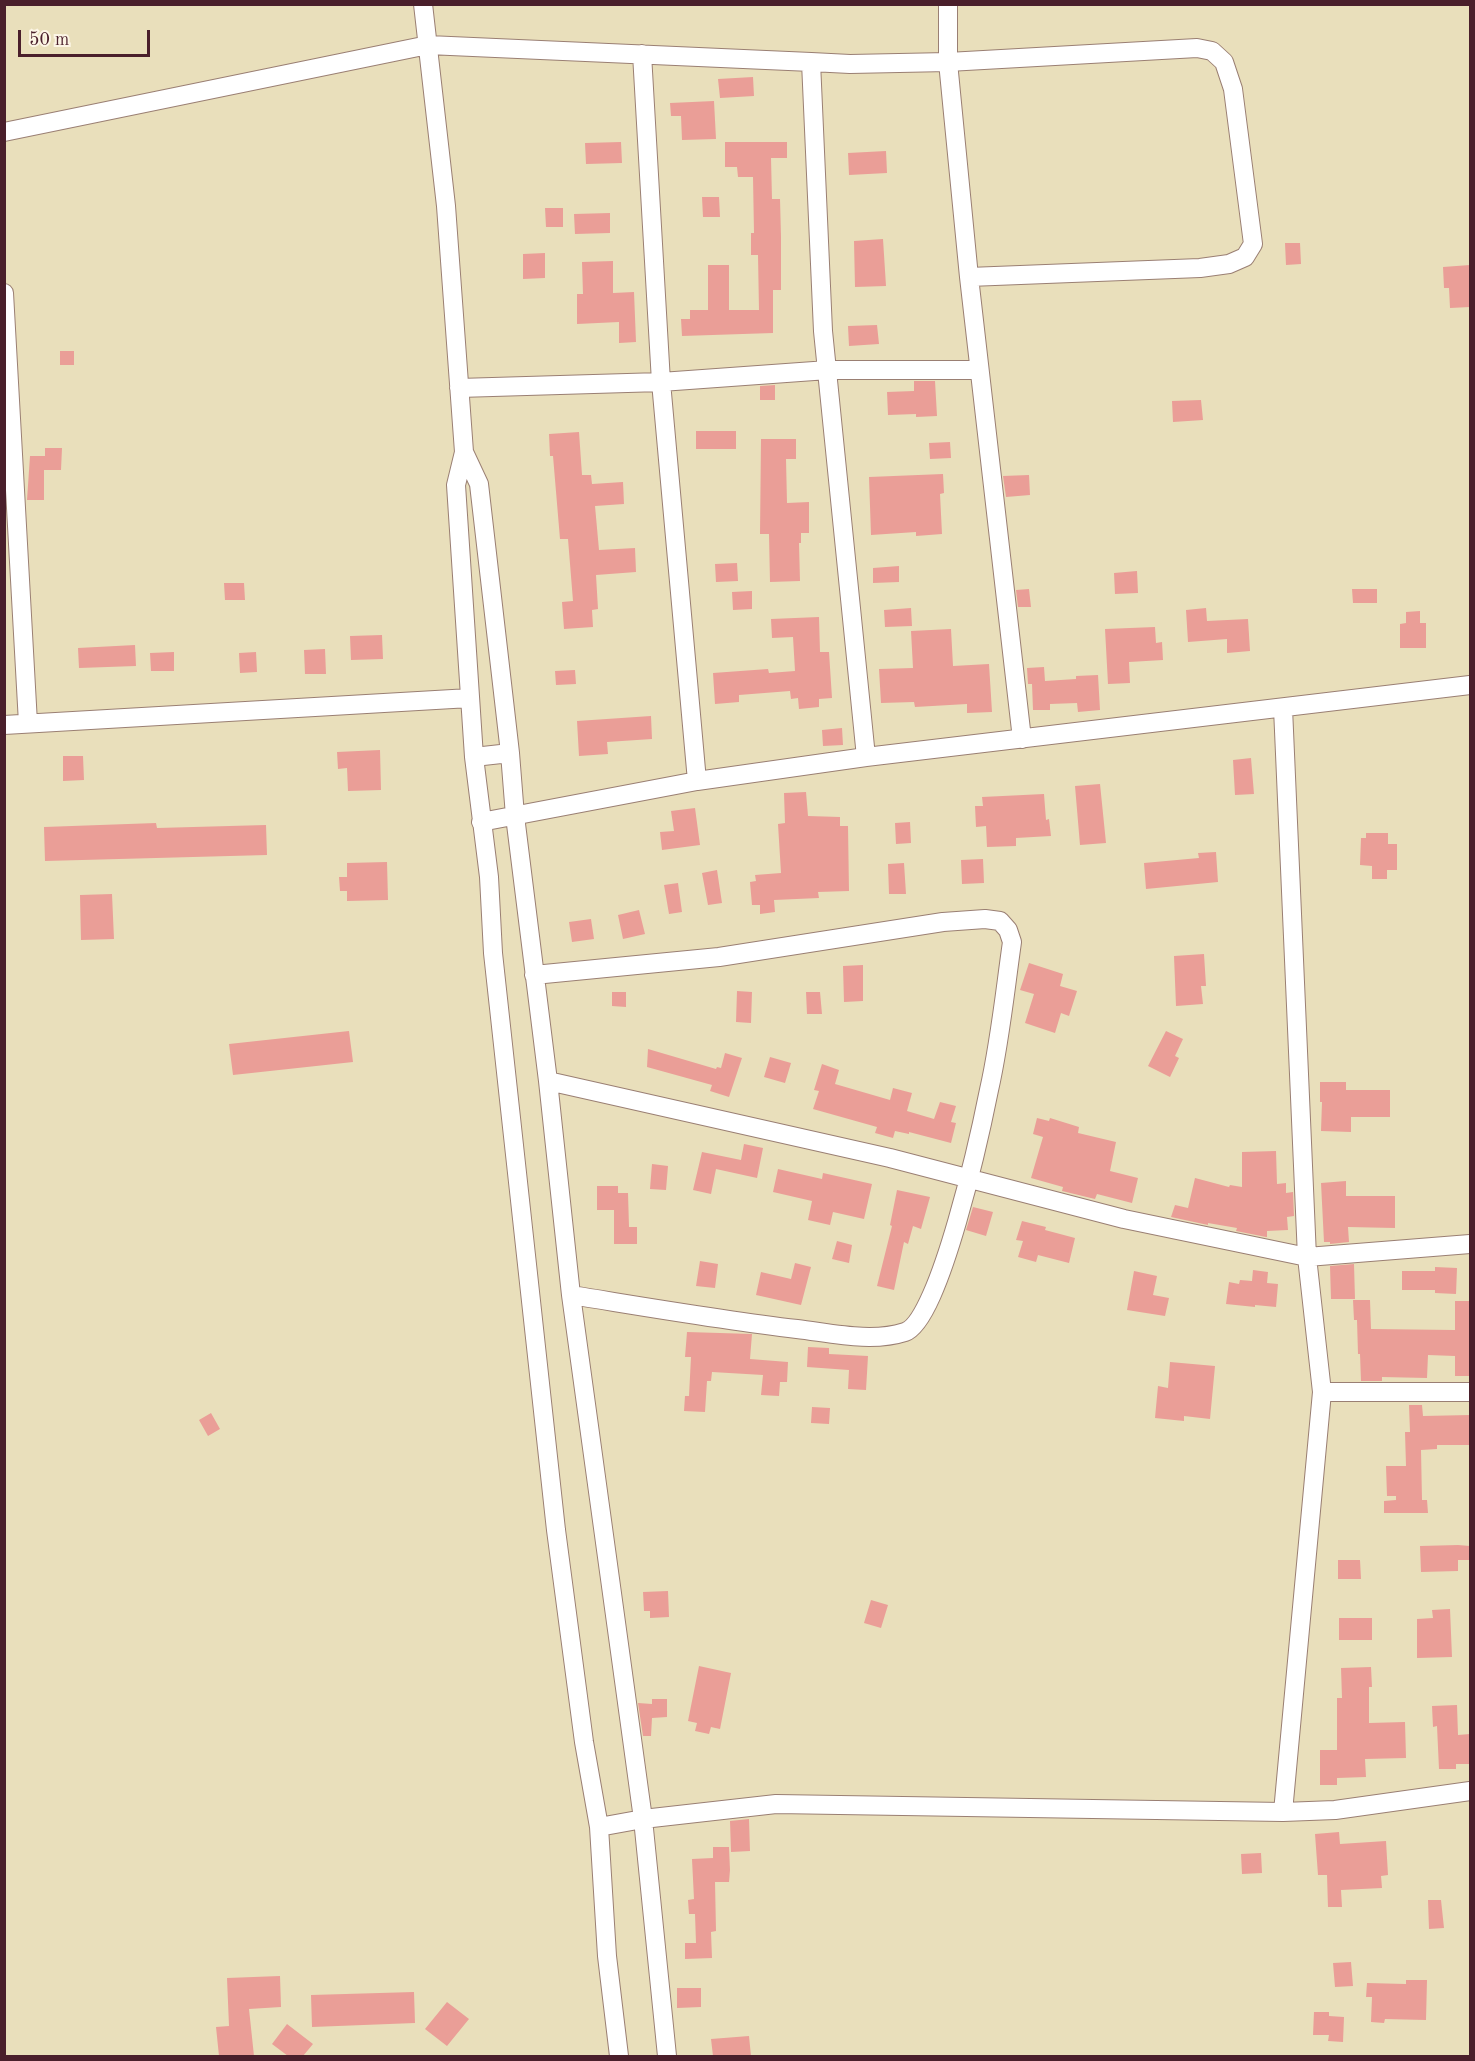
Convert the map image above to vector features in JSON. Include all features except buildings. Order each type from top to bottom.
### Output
[{"type":"street","points":[[423,4],[446,206],[464,452],[456,485],[474,758],[489,877],[493,952],[556,1530],[584,1742],[599,1827],[607,1956],[619,2056]]},
{"type":"street","points":[[948,4],[948,62],[969,278],[1022,739]]},
{"type":"street","points":[[4,132],[428,45],[850,64],[948,62],[1197,48],[1212,51],[1224,62],[1233,89],[1252,227],[1253,244],[1245,257],[1229,264],[1200,268],[969,278]]},
{"type":"street","points":[[642,54],[661,382],[697,781]]},
{"type":"street","points":[[812,62],[823,331],[866,757]]},
{"type":"street","points":[[4,292],[11,515],[28,723]]},
{"type":"street","points":[[459,388],[661,382],[828,370],[980,370]]},
{"type":"street","points":[[464,452],[479,484],[510,753],[514,816],[548,1081],[572,1295],[643,1819],[667,2056]]},
{"type":"street","points":[[481,822],[697,781],[866,757],[1470,685]]},
{"type":"street","points":[[4,725],[470,698]]},
{"type":"street","points":[[1283,708],[1306,1257],[1322,1392],[1283,1812]]},
{"type":"street","points":[[474,758],[510,753]]},
{"type":"street","points":[[534,975],[719,957],[943,922],[985,919],[1000,921],[1008,930],[1012,942],[990,1089],[968,1178],[937,1285],[922,1315],[908,1331],[886,1336],[851,1336],[747,1323],[572,1295]]},
{"type":"street","points":[[548,1081],[890,1158],[1124,1219],[1306,1257],[1470,1244]]},
{"type":"street","points":[[1322,1392],[1470,1392]]},
{"type":"street","points":[[599,1827],[643,1819],[776,1804],[1283,1812],[1335,1810],[1470,1791]]}]
